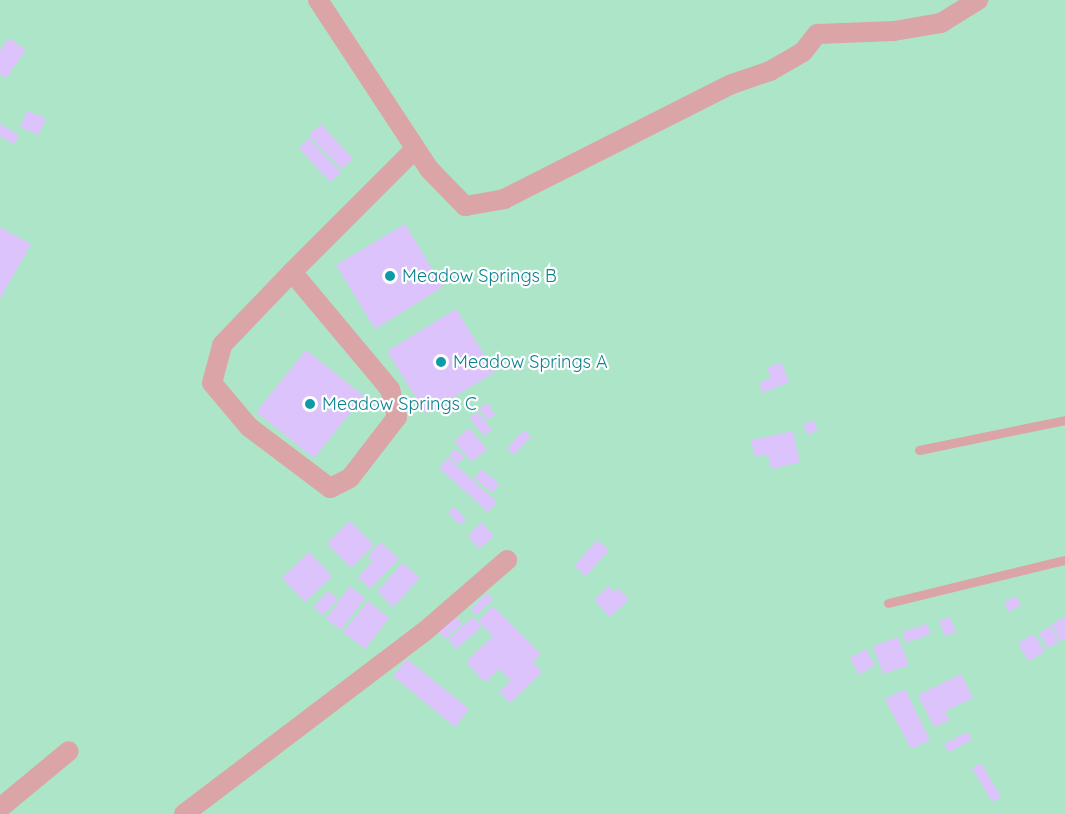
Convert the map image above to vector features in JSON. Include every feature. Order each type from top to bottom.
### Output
[{"type":"street","points":[[318,0],[415,149],[465,206],[504,199],[732,84],[770,70],[803,52],[817,34],[894,32],[941,23],[978,0]]},
{"type":"street","points":[[292,272],[390,388],[397,417],[350,478],[330,488],[249,427],[212,383],[222,345],[292,272],[415,149]]},
{"type":"street","points":[[184,814],[424,632],[507,560]]},
{"type":"street","points":[[0,808],[69,751]]},
{"type":"lane","points":[[919,450],[1065,420]]},
{"type":"lane","points":[[888,603],[1065,561]]},
{"type":"green space","points":[[0,0],[1065,0],[1065,814],[0,814]]},
{"type":"building","points":[[9,38],[26,50],[6,78],[0,74],[0,50]]},
{"type":"building","points":[[27,111],[46,118],[39,135],[20,127]]},
{"type":"building","points":[[0,124],[19,135],[14,144],[0,136]]},
{"type":"building","points":[[321,124],[353,159],[341,169],[309,135]]},
{"type":"building","points":[[309,138],[341,173],[330,182],[299,148]]},
{"type":"building","name":"Meadow Springs B","points":[[405,224],[443,287],[375,329],[336,265]]},
{"type":"building","points":[[0,227],[31,244],[0,299]]},
{"type":"building","name":"Meadow Springs A","points":[[456,309],[495,372],[426,414],[387,351]]},
{"type":"building","name":"Meadow Springs C","points":[[306,350],[364,396],[314,458],[256,412]]},
{"type":"building","points":[[781,362],[789,382],[763,393],[759,383],[771,378],[767,368]]},
{"type":"building","points":[[488,403],[495,415],[487,420],[479,408]]},
{"type":"building","points":[[478,412],[492,430],[484,436],[469,418]]},
{"type":"building","points":[[813,420],[818,430],[808,435],[803,425]]},
{"type":"building","points":[[469,428],[487,449],[472,462],[454,441]]},
{"type":"building","points":[[524,430],[531,437],[514,455],[507,448]]},
{"type":"building","points":[[793,431],[800,462],[771,469],[768,455],[755,457],[751,440]]},
{"type":"building","points":[[456,449],[465,457],[457,464],[449,456]]},
{"type":"building","points":[[448,458],[497,502],[488,512],[439,468]]},
{"type":"building","points":[[482,469],[499,484],[492,493],[474,478]]},
{"type":"building","points":[[454,507],[466,519],[460,525],[448,512]]},
{"type":"building","points":[[350,521],[374,545],[351,568],[327,543]]},
{"type":"building","points":[[481,522],[494,536],[479,549],[468,536]]},
{"type":"building","points":[[597,540],[609,550],[586,576],[574,566]]},
{"type":"building","points":[[381,542],[399,559],[370,589],[358,577],[373,561],[368,556]]},
{"type":"building","points":[[309,552],[332,576],[305,602],[282,578]]},
{"type":"building","points":[[403,563],[420,578],[393,607],[377,591]]},
{"type":"building","points":[[350,586],[365,598],[341,630],[326,619]]},
{"type":"building","points":[[609,586],[615,592],[618,588],[629,599],[610,617],[594,600]]},
{"type":"building","points":[[328,591],[338,599],[323,615],[313,607]]},
{"type":"building","points":[[487,593],[493,599],[477,615],[471,609]]},
{"type":"building","points":[[1016,596],[1021,605],[1009,612],[1004,602]]},
{"type":"building","points":[[368,601],[389,618],[365,649],[343,632]]},
{"type":"building","points":[[493,606],[541,654],[533,662],[542,672],[510,703],[499,692],[511,681],[499,669],[485,682],[466,662],[493,636],[478,621]]},
{"type":"building","points":[[451,611],[462,624],[445,639],[434,626]]},
{"type":"building","points":[[473,617],[482,627],[456,649],[448,639]]},
{"type":"building","points":[[950,617],[956,632],[945,636],[939,621]]},
{"type":"building","points":[[1065,617],[1065,639],[1060,641],[1052,624]]},
{"type":"building","points":[[927,624],[931,634],[906,643],[902,632]]},
{"type":"building","points":[[1051,626],[1059,642],[1047,648],[1039,633]]},
{"type":"building","points":[[1034,634],[1045,652],[1028,661],[1018,643]]},
{"type":"building","points":[[898,637],[909,665],[883,674],[873,646]]},
{"type":"building","points":[[866,649],[875,665],[859,675],[850,658]]},
{"type":"building","points":[[407,659],[469,709],[455,727],[393,676]]},
{"type":"building","points":[[961,674],[973,698],[945,711],[950,720],[934,727],[918,695]]},
{"type":"building","points":[[905,689],[930,740],[911,749],[885,699]]},
{"type":"building","points":[[967,732],[972,740],[949,752],[944,744]]},
{"type":"building","points":[[981,763],[1001,797],[992,802],[972,768]]},
{"type":"place","name":"Meadow Springs B","points":[[390,276]]},
{"type":"place","name":"Meadow Springs A","points":[[441,362]]},
{"type":"place","name":"Meadow Springs C","points":[[310,404]]}]
